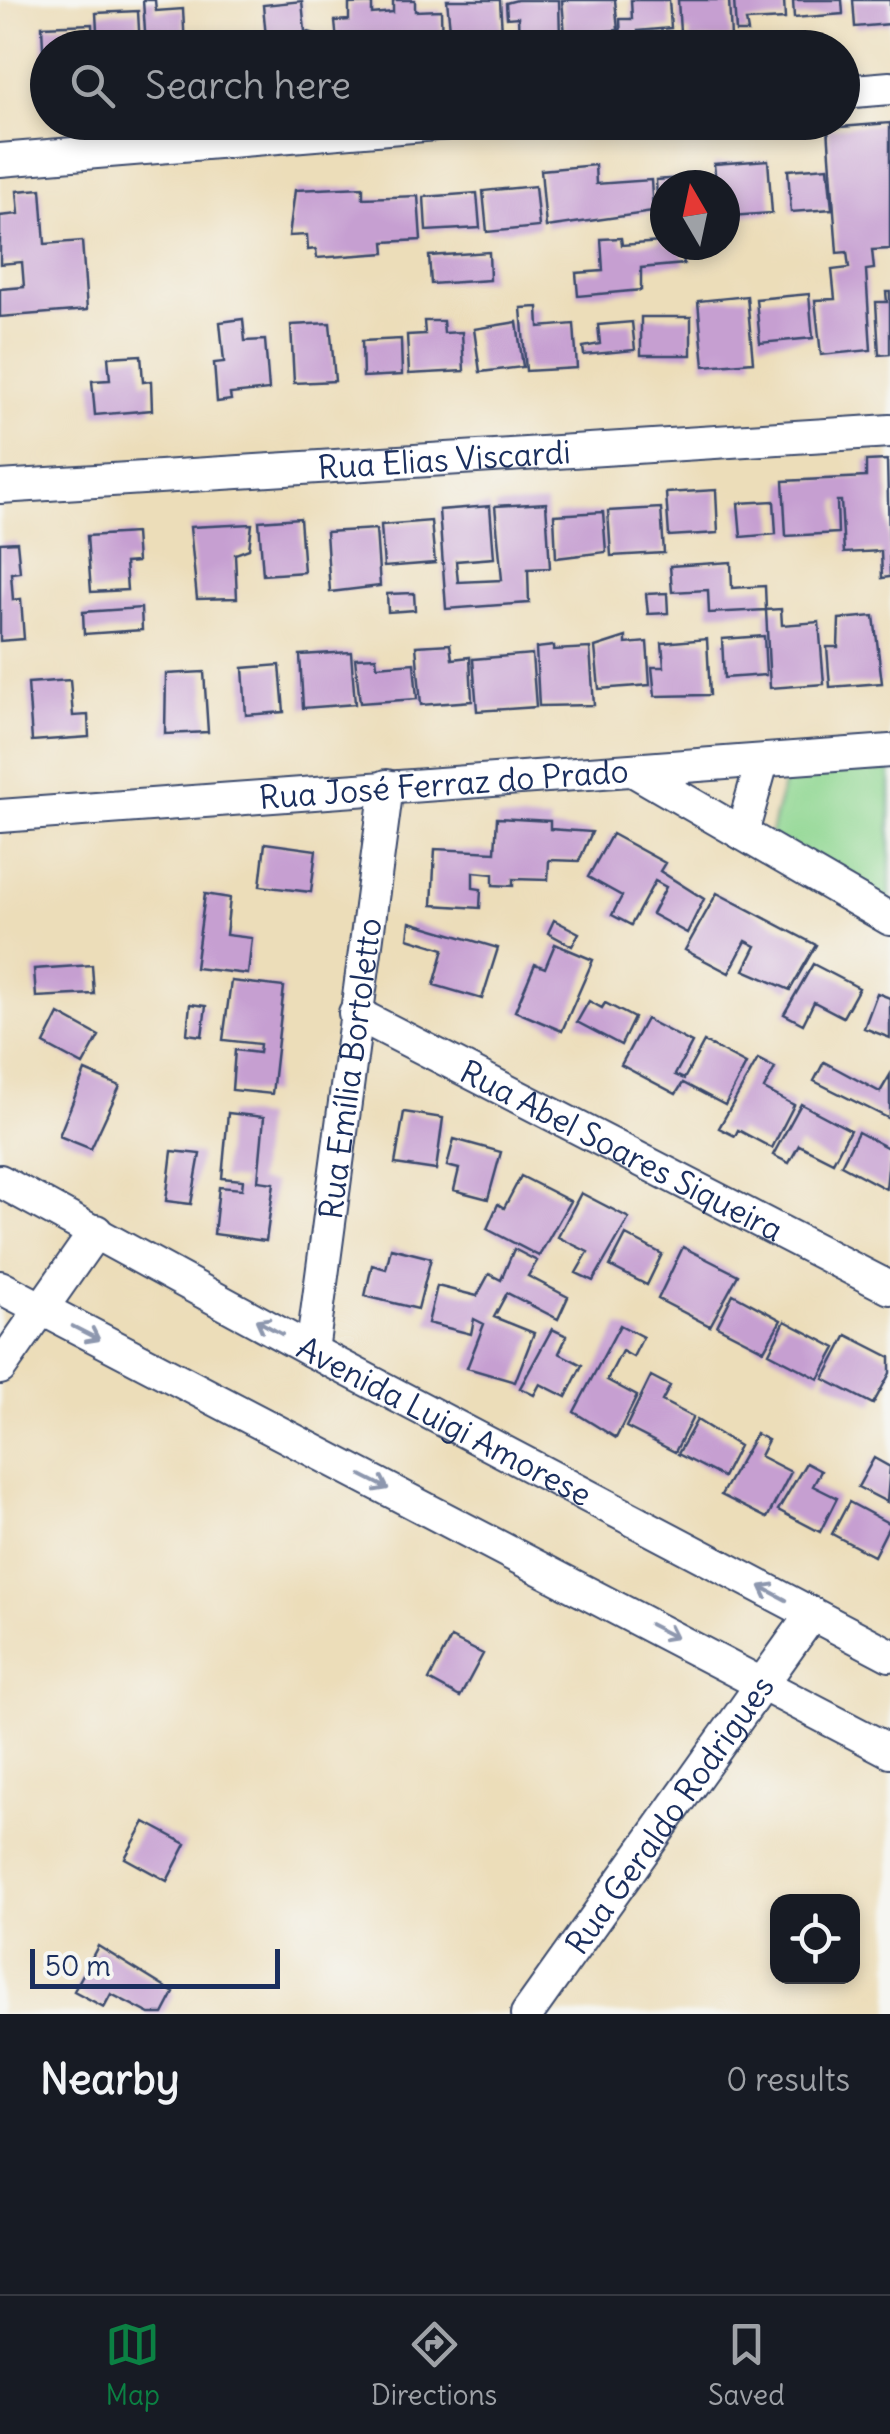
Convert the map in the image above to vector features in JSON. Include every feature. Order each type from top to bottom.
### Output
[{"type":"street","points":[[860,90],[890,88]]},
{"type":"street","points":[[0,160],[243,140]]},
{"type":"street","name":"Rua Elias Viscardi","points":[[0,487],[890,431]]},
{"type":"street","name":"Rua José Ferraz do Prado","points":[[0,816],[890,751]]},
{"type":"street","points":[[742,833],[762,762]]},
{"type":"street","points":[[636,772],[890,919]]},
{"type":"street","name":"Rua Emília Bortoletto","points":[[312,1351],[387,786]]},
{"type":"street","name":"Rua Abel Soares Siqueira","points":[[355,1013],[890,1288]]},
{"type":"street","name":"Avenida Luigi Amorese","points":[[0,1181],[312,1351],[890,1655]]},
{"type":"street","points":[[0,1368],[96,1231]]},
{"type":"street","points":[[0,1287],[890,1751]]},
{"type":"street","name":"Rua Geraldo Rodrigues","points":[[528,2014],[812,1614]]},
{"type":"green space","points":[[890,769],[890,910],[768,845],[786,773]]},
{"type":"building","points":[[143,0],[155,0],[156,11],[183,9],[184,30],[145,30]]},
{"type":"building","points":[[393,0],[415,0],[415,11],[441,10],[442,30],[336,30],[335,21],[349,20],[349,4],[372,3],[372,14],[393,12]]},
{"type":"building","points":[[447,0],[500,0],[502,30],[450,30]]},
{"type":"building","points":[[559,0],[560,30],[519,30],[518,17],[507,18],[506,3]]},
{"type":"building","points":[[562,0],[615,0],[618,30],[565,30]]},
{"type":"building","points":[[631,0],[669,0],[671,28],[620,30],[620,19],[632,19]]},
{"type":"building","points":[[678,0],[729,0],[731,30],[680,30]]},
{"type":"building","points":[[734,0],[784,0],[785,19],[746,21],[748,30],[736,30]]},
{"type":"building","points":[[793,0],[842,0],[843,14],[794,18]]},
{"type":"building","points":[[853,0],[890,0],[890,24],[855,27]]},
{"type":"building","points":[[302,1],[305,30],[265,30],[263,5]]},
{"type":"building","points":[[138,11],[139,30],[97,30],[96,13]]},
{"type":"building","points":[[92,24],[92,30],[42,30],[42,26]]},
{"type":"building","points":[[890,123],[890,249],[872,250],[874,269],[866,270],[871,350],[821,355],[815,300],[835,299],[832,270],[849,268],[847,252],[837,253],[829,140],[860,140],[860,125]]},
{"type":"building","points":[[768,160],[772,213],[740,215],[740,170],[715,170],[714,164]]},
{"type":"building","points":[[595,165],[596,184],[650,180],[650,212],[546,227],[541,170]]},
{"type":"building","points":[[828,167],[832,209],[791,212],[788,170]]},
{"type":"building","points":[[535,186],[539,227],[487,232],[483,191]]},
{"type":"building","points":[[363,187],[363,198],[418,196],[421,240],[384,242],[385,253],[317,258],[316,249],[308,250],[307,235],[289,236],[295,190]]},
{"type":"building","points":[[41,189],[45,244],[82,241],[87,310],[0,317],[0,289],[24,287],[22,262],[0,264],[0,216],[19,214],[17,191]]},
{"type":"building","points":[[477,193],[480,228],[426,231],[424,197]]},
{"type":"building","points":[[621,238],[622,245],[650,243],[650,260],[684,260],[684,264],[641,268],[641,290],[578,296],[576,273],[603,271],[601,239]]},
{"type":"building","points":[[489,252],[490,280],[431,284],[429,256]]},
{"type":"building","points":[[886,292],[890,292],[890,354],[879,355],[876,302],[887,302]]},
{"type":"building","points":[[809,294],[813,338],[760,343],[756,299]]},
{"type":"building","points":[[747,296],[753,362],[704,366],[698,301]]},
{"type":"building","points":[[538,307],[539,327],[574,324],[577,368],[526,371],[521,308]]},
{"type":"building","points":[[641,317],[691,317],[691,355],[641,355]]},
{"type":"building","points":[[243,319],[245,341],[265,340],[269,390],[230,394],[231,400],[217,402],[214,363],[224,362],[220,322]]},
{"type":"building","points":[[424,321],[443,321],[444,333],[462,332],[464,371],[409,374],[407,335],[425,334]]},
{"type":"building","points":[[517,322],[523,367],[480,372],[474,329]]},
{"type":"building","points":[[632,322],[635,350],[584,355],[583,347],[600,344],[598,325]]},
{"type":"building","points":[[330,323],[335,381],[294,383],[291,325]]},
{"type":"building","points":[[401,339],[402,375],[363,377],[362,341]]},
{"type":"building","points":[[141,355],[143,382],[151,381],[152,410],[95,415],[92,381],[110,380],[108,357]]},
{"type":"building","points":[[887,460],[890,577],[882,578],[881,551],[844,553],[841,501],[837,501],[838,533],[786,536],[783,481],[866,477],[866,461]]},
{"type":"building","points":[[716,490],[718,533],[669,536],[666,493]]},
{"type":"building","points":[[774,501],[776,534],[741,537],[738,503]]},
{"type":"building","points":[[546,503],[550,568],[528,569],[529,603],[446,609],[439,510],[490,506],[494,558],[456,561],[458,582],[502,580],[495,506]]},
{"type":"building","points":[[661,508],[664,553],[611,556],[608,511]]},
{"type":"building","points":[[603,512],[606,552],[556,558],[554,515]]},
{"type":"building","points":[[300,518],[304,572],[263,575],[259,521]]},
{"type":"building","points":[[431,521],[435,563],[384,567],[381,525]]},
{"type":"building","points":[[252,524],[249,549],[235,554],[237,598],[197,599],[190,527]]},
{"type":"building","points":[[376,529],[380,586],[330,592],[326,532]]},
{"type":"building","points":[[135,533],[137,562],[125,563],[127,590],[91,592],[87,536]]},
{"type":"building","points":[[17,542],[20,572],[11,573],[13,600],[21,599],[24,639],[0,641],[0,543]]},
{"type":"building","points":[[731,562],[732,588],[765,586],[766,610],[709,613],[708,590],[672,592],[670,566]]},
{"type":"building","points":[[414,593],[415,610],[388,612],[387,594]]},
{"type":"building","points":[[667,593],[668,613],[648,614],[646,594]]},
{"type":"building","points":[[141,608],[142,630],[84,634],[83,612]]},
{"type":"building","points":[[781,609],[782,625],[819,622],[824,684],[770,688],[766,610]]},
{"type":"building","points":[[874,616],[882,683],[830,687],[827,647],[838,647],[839,619]]},
{"type":"building","points":[[764,636],[766,675],[724,678],[722,639]]},
{"type":"building","points":[[626,637],[626,644],[647,642],[650,685],[599,689],[595,647]]},
{"type":"building","points":[[707,639],[710,695],[655,696],[652,667],[664,667],[662,643]]},
{"type":"building","points":[[450,644],[452,659],[470,657],[472,701],[421,705],[416,646]]},
{"type":"building","points":[[554,646],[554,650],[590,648],[594,705],[539,706],[536,648]]},
{"type":"building","points":[[351,652],[355,704],[303,708],[300,655]]},
{"type":"building","points":[[532,654],[536,707],[477,711],[473,659]]},
{"type":"building","points":[[376,657],[377,666],[414,663],[417,699],[360,703],[355,658]]},
{"type":"building","points":[[280,665],[284,712],[246,715],[243,668]]},
{"type":"building","points":[[204,672],[208,732],[165,734],[166,674]]},
{"type":"building","points":[[70,680],[73,716],[88,715],[89,737],[32,741],[28,683]]},
{"type":"building","points":[[497,818],[550,821],[550,829],[592,832],[579,861],[549,860],[548,880],[513,879],[513,886],[493,885],[493,874],[473,872],[473,888],[481,889],[480,908],[432,905],[435,849],[495,852]]},
{"type":"building","points":[[612,834],[665,863],[660,871],[704,899],[687,933],[652,914],[666,887],[655,881],[631,925],[612,915],[622,896],[588,877]]},
{"type":"building","points":[[265,843],[316,850],[311,892],[260,886]]},
{"type":"building","points":[[717,893],[816,945],[790,990],[744,970],[756,946],[746,941],[729,973],[685,950]]},
{"type":"building","points":[[205,894],[230,898],[226,935],[252,938],[248,974],[195,968]]},
{"type":"building","points":[[554,920],[579,933],[572,946],[548,933]]},
{"type":"building","points":[[410,922],[498,948],[482,999],[434,985],[444,949],[408,938]]},
{"type":"building","points":[[555,944],[593,960],[562,1031],[515,1011],[535,964],[545,968]]},
{"type":"building","points":[[813,964],[859,988],[843,1017],[814,1002],[803,1024],[784,1014]]},
{"type":"building","points":[[92,965],[94,994],[36,997],[34,969]]},
{"type":"building","points":[[231,981],[284,987],[272,1094],[232,1090],[235,1050],[259,1053],[260,1044],[223,1040]]},
{"type":"building","points":[[877,993],[890,998],[890,1038],[864,1028]]},
{"type":"building","points":[[589,1001],[602,1008],[605,1003],[634,1018],[621,1045],[577,1022]]},
{"type":"building","points":[[190,1004],[206,1006],[202,1036],[187,1034]]},
{"type":"building","points":[[59,1014],[99,1036],[83,1065],[44,1044]]},
{"type":"building","points":[[646,1019],[692,1043],[675,1075],[684,1079],[704,1042],[746,1064],[725,1105],[683,1083],[676,1094],[621,1065]]},
{"type":"building","points":[[758,1059],[775,1068],[764,1089],[794,1105],[772,1148],[738,1130],[735,1136],[719,1128]]},
{"type":"building","points":[[824,1062],[880,1092],[890,1075],[890,1119],[814,1081]]},
{"type":"building","points":[[85,1071],[120,1086],[91,1149],[59,1136]]},
{"type":"building","points":[[801,1104],[850,1130],[833,1162],[799,1145],[789,1163],[773,1155]]},
{"type":"building","points":[[404,1112],[443,1118],[436,1170],[395,1164]]},
{"type":"building","points":[[228,1113],[264,1117],[258,1181],[274,1183],[266,1241],[214,1234],[219,1187],[242,1189],[243,1180],[222,1178]]},
{"type":"building","points":[[858,1132],[890,1149],[886,1189],[841,1165]]},
{"type":"building","points":[[454,1139],[501,1152],[488,1199],[454,1190],[459,1169],[447,1166]]},
{"type":"building","points":[[172,1151],[200,1154],[191,1204],[166,1201]]},
{"type":"building","points":[[521,1176],[570,1201],[539,1256],[487,1229],[498,1204],[504,1208]]},
{"type":"building","points":[[581,1193],[629,1218],[593,1281],[576,1273],[588,1252],[558,1237]]},
{"type":"building","points":[[626,1235],[662,1254],[647,1285],[610,1266]]},
{"type":"building","points":[[683,1247],[738,1275],[710,1326],[658,1299]]},
{"type":"building","points":[[391,1248],[431,1258],[418,1309],[365,1296],[372,1265],[386,1269]]},
{"type":"building","points":[[514,1249],[537,1261],[528,1276],[568,1297],[558,1319],[507,1293],[494,1317],[534,1333],[515,1382],[467,1368],[484,1324],[474,1319],[471,1334],[428,1323],[437,1286],[477,1296],[489,1274],[501,1280]]},
{"type":"building","points":[[733,1294],[781,1320],[764,1350],[717,1326]]},
{"type":"building","points":[[785,1321],[836,1348],[819,1379],[769,1353]]},
{"type":"building","points":[[620,1325],[643,1337],[633,1357],[622,1351],[607,1380],[637,1396],[616,1438],[574,1412]]},
{"type":"building","points":[[552,1329],[567,1336],[559,1353],[582,1365],[566,1397],[540,1384],[534,1395],[520,1388]]},
{"type":"building","points":[[847,1335],[890,1357],[890,1373],[873,1404],[824,1379]]},
{"type":"building","points":[[651,1376],[670,1386],[662,1401],[693,1417],[675,1452],[626,1427]]},
{"type":"building","points":[[697,1420],[739,1446],[723,1477],[678,1454]]},
{"type":"building","points":[[756,1434],[768,1440],[760,1456],[791,1472],[767,1518],[721,1495]]},
{"type":"building","points":[[874,1458],[890,1467],[887,1502],[858,1487]]},
{"type":"building","points":[[806,1463],[821,1471],[813,1486],[837,1498],[820,1532],[778,1510]]},
{"type":"building","points":[[849,1502],[890,1524],[874,1556],[832,1534]]},
{"type":"building","points":[[451,1638],[483,1654],[460,1697],[429,1680]]},
{"type":"building","points":[[145,1822],[186,1844],[167,1881],[125,1858]]},
{"type":"building","points":[[98,1946],[174,1993],[163,2014],[150,2014],[111,1994],[104,2007],[74,1991]]}]
